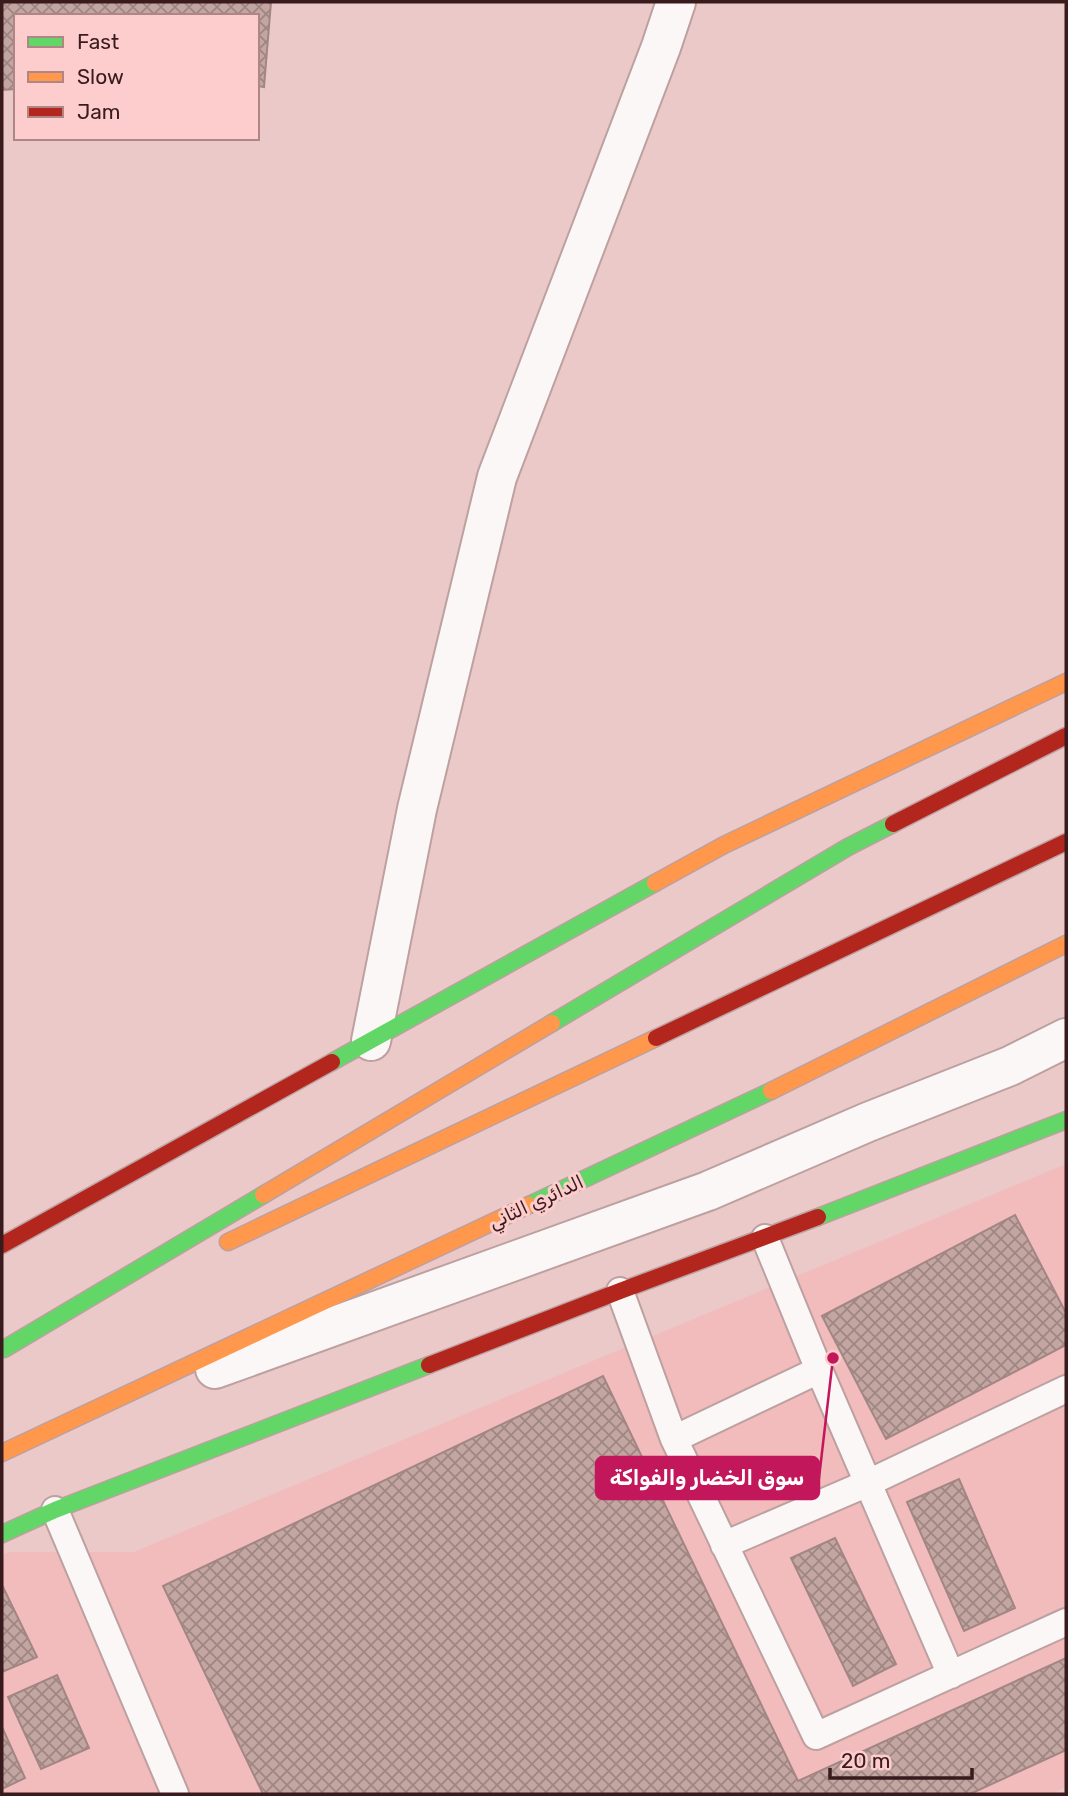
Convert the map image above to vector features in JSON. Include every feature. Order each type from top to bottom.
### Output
[{"type":"main road","points":[[2,1245],[724,845],[1066,682]]},
{"type":"main road","points":[[3,1349],[848,847],[1066,736]]},
{"type":"main road","points":[[218,1247],[1066,842]]},
{"type":"main road","name":"الدائري الثاني","points":[[2,1453],[797,1079],[1066,944]]},
{"type":"main road","points":[[2,1534],[55,1510],[620,1291],[1064,1126]]},
{"type":"main road","points":[[3,1349],[167,1270]]},
{"type":"street","points":[[371,1041],[417,809],[497,477],[676,2]]},
{"type":"street","points":[[68,1422],[708,1191],[868,1122],[1010,1066],[1066,1038]]},
{"type":"lane","points":[[765,1238],[950,1675]]},
{"type":"lane","points":[[620,1291],[674,1438],[816,1736],[1066,1622]]},
{"type":"lane","points":[[674,1438],[819,1370]]},
{"type":"lane","points":[[724,1545],[868,1483],[1066,1388]]},
{"type":"lane","points":[[55,1510],[175,1794]]},
{"type":"shaded area","points":[[1066,1164],[1066,1787],[1051,1794],[2,1794],[2,1555],[10,1552],[134,1552]]},
{"type":"building","points":[[2,2],[271,2],[264,87],[259,86],[259,14],[14,14],[14,89],[2,90]]},
{"type":"building","points":[[1015,1215],[1066,1313],[1066,1345],[886,1439],[822,1316]]},
{"type":"building","points":[[603,1376],[798,1781],[1066,1658],[1066,1750],[970,1794],[263,1794],[163,1586]]},
{"type":"building","points":[[959,1479],[1015,1608],[964,1631],[907,1502]]},
{"type":"building","points":[[835,1538],[896,1664],[853,1686],[791,1558]]},
{"type":"building","points":[[2,1585],[37,1657],[2,1672]]},
{"type":"building","points":[[57,1675],[89,1748],[41,1769],[8,1697]]},
{"type":"building","points":[[2,1727],[25,1778],[2,1789]]},
{"type":"traffic: fast","points":[[552,1023],[848,847],[893,824]]},
{"type":"traffic: fast","points":[[332,1062],[655,883]]},
{"type":"traffic: fast","points":[[529,1205],[771,1091]]},
{"type":"traffic: fast","points":[[818,1217],[1066,1120]]},
{"type":"traffic: fast","points":[[4,1349],[263,1195]]},
{"type":"traffic: fast","points":[[2,1534],[55,1510],[429,1365]]},
{"type":"traffic: slow","points":[[655,883],[724,845],[1066,682]]},
{"type":"traffic: slow","points":[[771,1091],[1066,944]]},
{"type":"traffic: slow","points":[[263,1195],[552,1023]]},
{"type":"traffic: slow","points":[[228,1242],[656,1038]]},
{"type":"traffic: slow","points":[[2,1453],[529,1205]]},
{"type":"traffic: jam","points":[[893,824],[1066,736]]},
{"type":"traffic: jam","points":[[656,1038],[1066,842]]},
{"type":"traffic: jam","points":[[2,1245],[332,1062]]},
{"type":"traffic: jam","points":[[429,1365],[818,1217]]},
{"type":"place","name":"سوق الخضار والفواكة","points":[[833,1358]]}]
